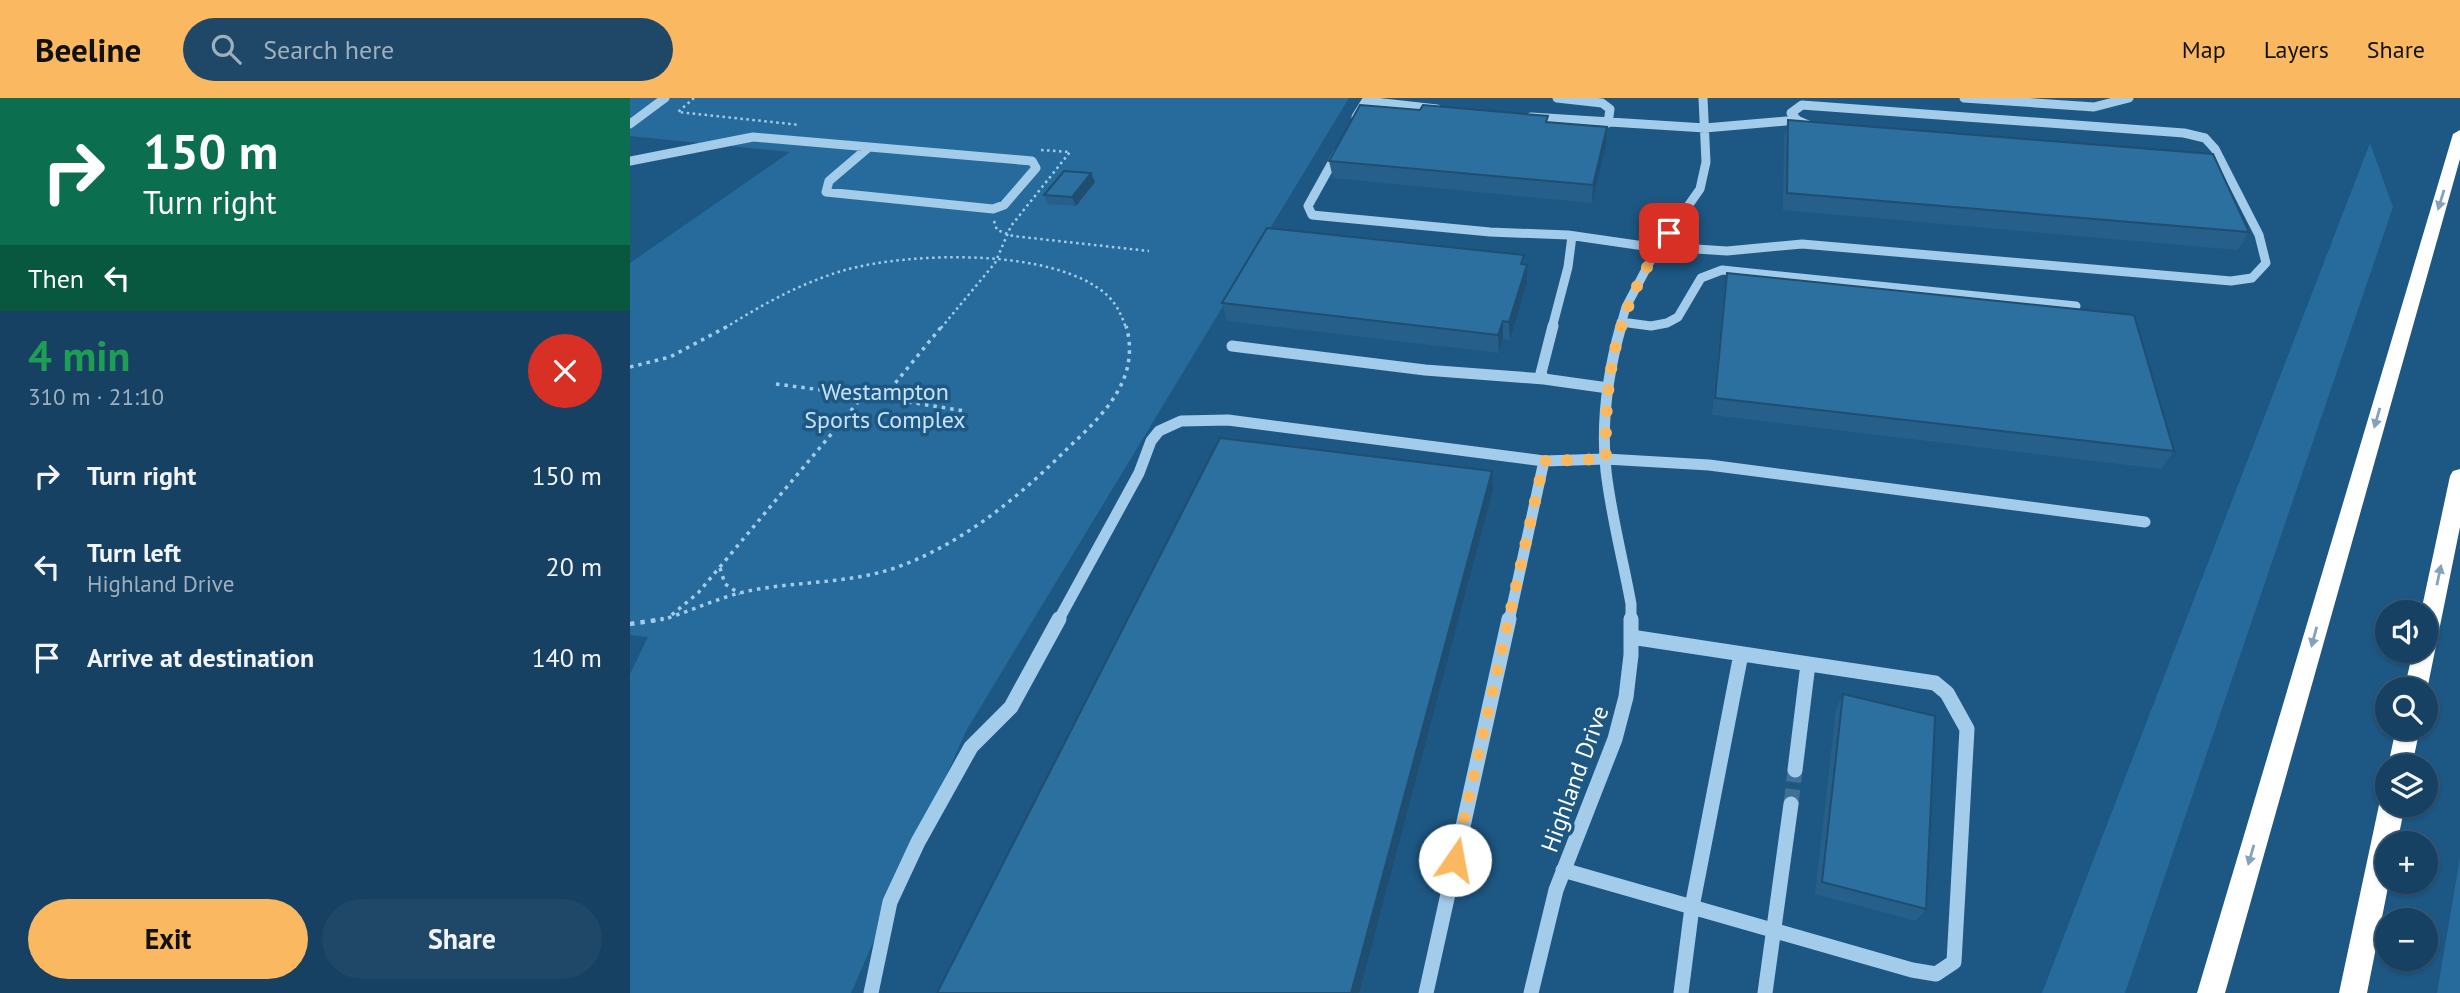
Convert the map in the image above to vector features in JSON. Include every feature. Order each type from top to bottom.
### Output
[{"type":"highway","points":[[2211,993],[2460,134]]},
{"type":"highway","points":[[2435,600],[2460,476]]},
{"type":"highway","points":[[2353,993],[2390,817]]},
{"type":"street","points":[[1557,98],[1602,103],[1610,110],[1608,123]]},
{"type":"street","name":"Highland Drive","points":[[1531,993],[1556,890],[1615,739],[1626,698],[1631,604],[1606,459],[1610,365],[1621,322],[1639,281],[1661,243],[1700,189],[1706,162],[1703,98]]},
{"type":"street","points":[[1964,98],[2094,107],[2129,98]]},
{"type":"street","points":[[1349,130],[1366,99],[1444,109]]},
{"type":"street","points":[[1345,139],[1308,206],[1312,215],[1490,232],[1661,243],[1727,251],[1802,244],[2231,281],[2252,278],[2266,263],[2259,235],[2221,159],[2205,138],[2184,133],[1802,105],[1791,113],[1797,120],[1819,129]]},
{"type":"street","points":[[1518,116],[1705,128],[1797,120]]},
{"type":"street","points":[[630,161],[752,137],[870,146],[1032,161],[1036,168],[1004,205],[993,209],[826,192],[829,181],[870,146]]},
{"type":"street","points":[[2207,158],[2221,159]]},
{"type":"street","points":[[1572,236],[1568,267],[1543,355],[1541,373],[1544,379],[1608,388]]},
{"type":"street","points":[[1621,322],[1651,326],[1667,323],[1678,317],[1701,278],[1722,270],[2076,306]]},
{"type":"street","points":[[871,993],[890,902],[918,842],[971,747],[1011,708],[1139,473],[1144,451],[1153,435],[1170,424],[1191,419],[1212,419],[1544,461],[1606,459],[1709,465],[2145,522]]},
{"type":"street","points":[[1426,993],[1544,461]]},
{"type":"street","points":[[1563,870],[1912,970],[1936,974],[1954,962],[1967,729],[1960,712],[1947,693],[1935,683],[1631,637]]},
{"type":"street","points":[[1681,993],[1692,907],[1741,654]]},
{"type":"street","points":[[1795,770],[1808,664]]},
{"type":"street","points":[[1765,993],[1791,804]]},
{"type":"lane","points":[[630,124],[665,98]]},
{"type":"lane","points":[[1232,346],[1425,370],[1544,379]]},
{"type":"path","points":[[694,98],[678,112],[802,125]]},
{"type":"path","points":[[883,398],[996,261],[1006,234],[1070,152],[1031,149]]},
{"type":"path","points":[[993,209],[997,230],[1006,234],[1150,251]]},
{"type":"path","points":[[630,367],[659,363],[684,354],[785,293],[846,270],[909,258],[944,257],[1036,265],[1071,275],[1107,295],[1120,309],[1128,331],[1130,358],[1124,382],[1110,405],[1035,482],[985,522],[933,552],[863,577],[806,586],[762,589],[668,618],[630,624]]},
{"type":"path","points":[[776,384],[965,411]]},
{"type":"path","points":[[668,618],[698,593],[864,396]]},
{"type":"path","points":[[720,565],[719,575],[723,581],[729,589],[740,594]]},
{"type":"green space","name":"Westampton Sports Complex","points":[[630,98],[1349,98],[966,731],[851,993],[630,993],[630,674],[648,637],[630,635],[630,263],[790,152],[630,136]]},
{"type":"green space","points":[[2370,143],[2393,207],[2125,993],[2042,993]]},
{"type":"green space","points":[[2460,858],[2460,993],[2437,993]]},
{"type":"building","points":[[1360,105],[1420,110],[1423,105],[1548,116],[1546,122],[1607,127],[1593,185],[1329,161]]},
{"type":"building","points":[[1788,120],[2213,154],[2249,232],[1787,193]]},
{"type":"building","points":[[1064,171],[1091,173],[1072,197],[1044,195]]},
{"type":"building","points":[[1267,228],[1524,255],[1521,264],[1527,265],[1509,322],[1503,321],[1498,335],[1222,303]]},
{"type":"building","points":[[1727,273],[2134,315],[2174,451],[1715,398]]},
{"type":"building","points":[[1220,438],[1492,471],[1351,993],[937,993]]},
{"type":"building","points":[[1843,694],[1935,716],[1926,909],[1822,882]]},
{"type":"tunnel","points":[[1791,804],[1795,770]]},
{"type":"route","points":[[1455,860],[1544,461],[1606,459],[1606,398],[1617,335],[1626,307],[1639,281],[1669,233]]}]
